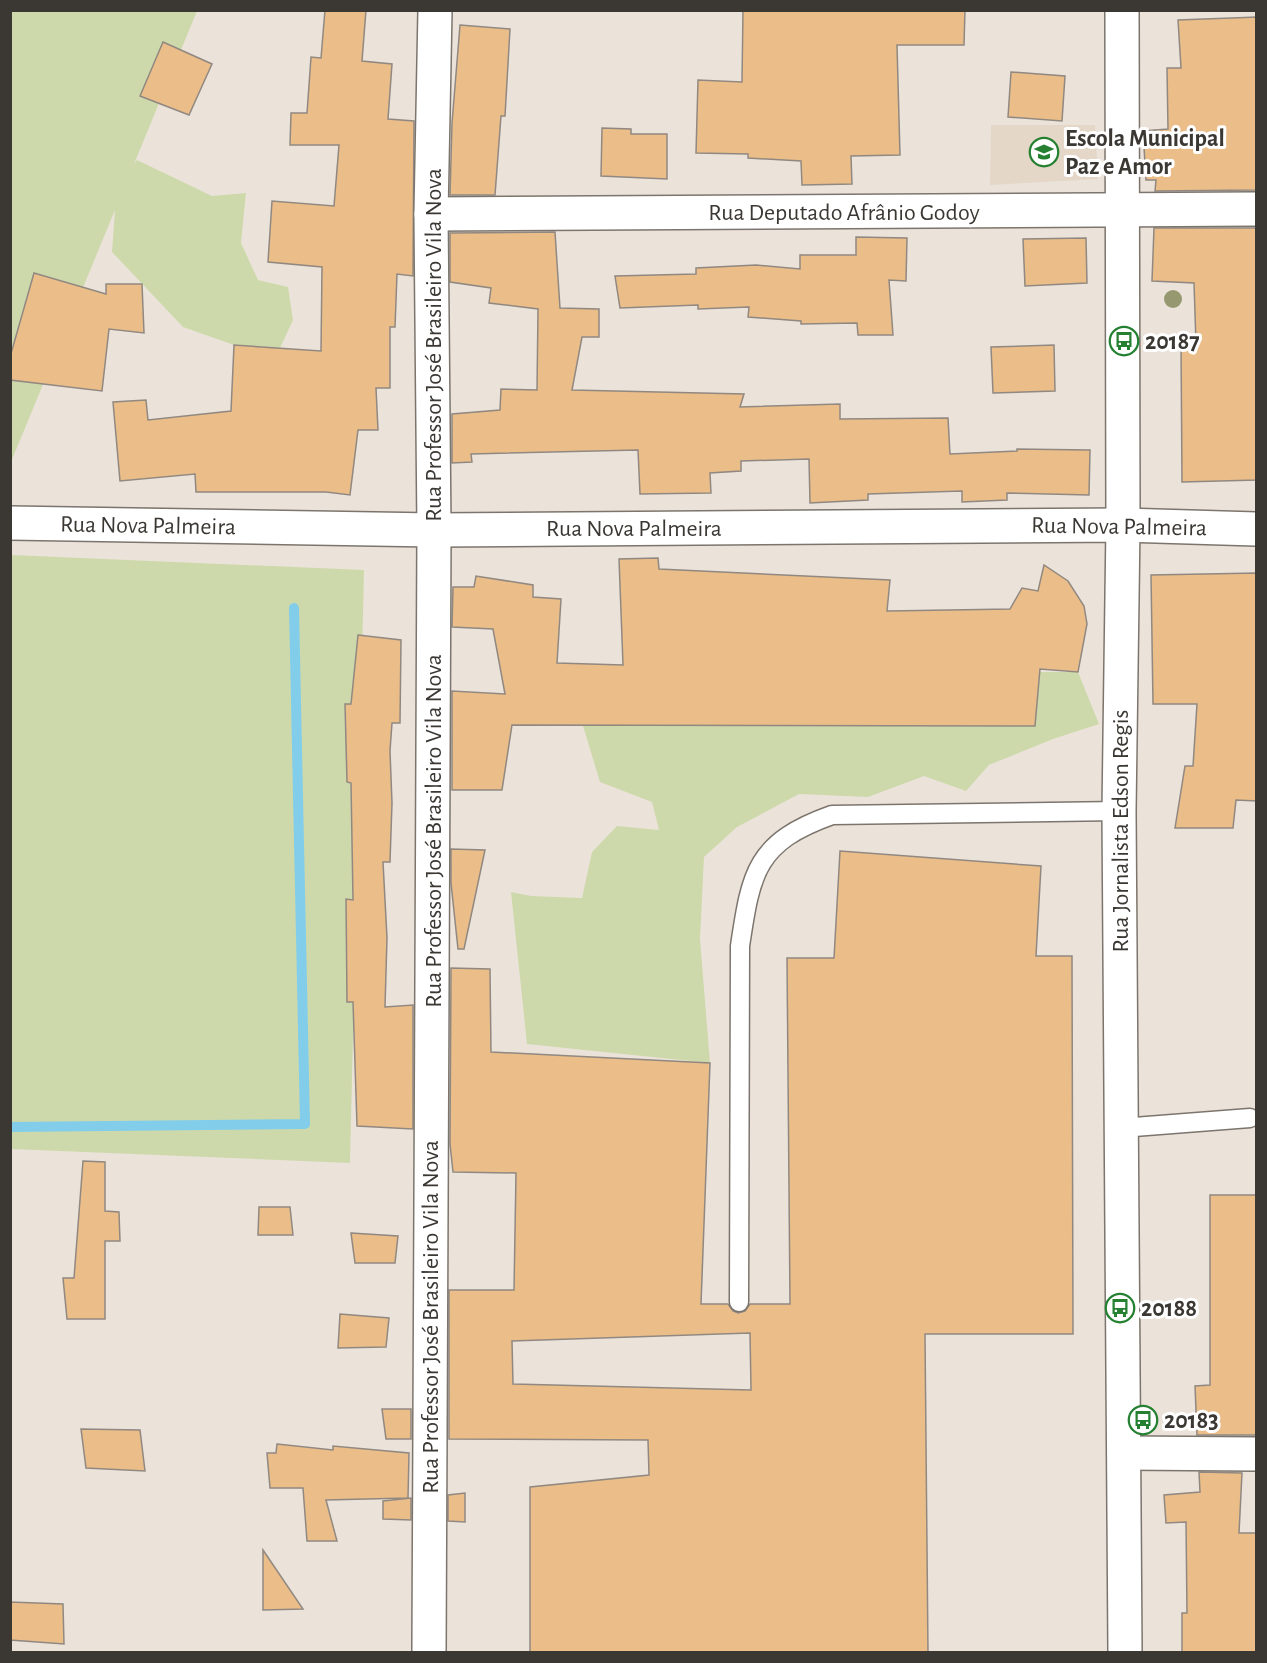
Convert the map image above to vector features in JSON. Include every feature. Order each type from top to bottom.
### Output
[{"type":"street","name":"Rua Professor José Brasileiro Vila Nova","points":[[429,1653],[434,530],[431,214],[435,10]]},
{"type":"street","name":"Rua Jornalista Edson Regis","points":[[1122,10],[1124,525],[1119,811],[1125,1653]]},
{"type":"street","name":"Rua Deputado Afrânio Godoy","points":[[431,214],[1257,209]]},
{"type":"street","name":"Rua Nova Palmeira","points":[[10,523],[434,530],[1124,525],[1257,529]]},
{"type":"street","points":[[1124,1453],[1257,1454]]},
{"type":"lane","points":[[739,1302],[740,946],[746,905],[758,866],[780,840],[804,825],[832,815],[1119,811]]},
{"type":"lane","points":[[1121,1128],[1250,1118]]},
{"type":"shaded area","name":"Escola Municipal Paz e Amor","points":[[991,125],[1095,125],[1098,179],[990,185]]},
{"type":"green space","points":[[11,11],[197,11],[134,164],[137,160],[212,196],[246,193],[241,243],[258,280],[288,287],[293,320],[280,348],[234,345],[183,327],[112,252],[115,210],[11,462]]},
{"type":"green space","points":[[11,555],[364,570],[350,1163],[11,1149]]},
{"type":"green space","points":[[1039,672],[1078,672],[1099,724],[1053,739],[989,765],[966,791],[924,776],[868,797],[799,794],[737,827],[704,857],[700,939],[710,1063],[527,1044],[511,892],[531,896],[582,898],[592,852],[617,826],[659,830],[652,802],[600,782],[583,726],[1034,726]]},
{"type":"building","points":[[325,10],[366,10],[362,61],[392,64],[388,119],[414,121],[413,276],[397,274],[395,327],[390,327],[390,388],[376,388],[378,430],[358,430],[350,495],[326,492],[196,492],[195,474],[120,481],[113,402],[146,400],[148,420],[231,411],[234,345],[321,351],[322,267],[268,262],[272,201],[334,206],[339,145],[290,145],[291,113],[307,113],[311,57],[321,58]]},
{"type":"building","points":[[743,10],[965,10],[964,45],[897,45],[900,155],[851,156],[852,184],[802,185],[801,161],[748,158],[748,154],[696,153],[698,80],[742,82]]},
{"type":"building","points":[[1257,17],[1257,190],[1155,191],[1156,180],[1146,180],[1143,131],[1168,129],[1167,68],[1181,68],[1178,20]]},
{"type":"building","points":[[460,25],[510,29],[505,116],[501,116],[495,195],[450,195],[452,123]]},
{"type":"building","points":[[163,42],[212,64],[189,115],[140,96]]},
{"type":"building","points":[[1011,72],[1065,76],[1062,121],[1008,117]]},
{"type":"building","points":[[602,128],[631,129],[631,134],[667,134],[667,179],[601,176]]},
{"type":"building","points":[[1154,228],[1257,228],[1257,480],[1182,482],[1181,344],[1196,344],[1194,283],[1152,281]]},
{"type":"building","points":[[555,232],[560,308],[599,309],[599,337],[582,337],[572,390],[744,394],[740,407],[840,404],[840,419],[948,418],[950,454],[1017,451],[1017,449],[1090,450],[1089,495],[1007,493],[1007,500],[962,502],[962,491],[868,494],[868,500],[810,503],[809,459],[741,461],[741,471],[710,473],[711,493],[640,494],[638,450],[471,454],[472,462],[452,463],[452,414],[500,410],[501,389],[537,390],[538,309],[489,303],[491,288],[450,282],[450,233]]},
{"type":"building","points":[[856,237],[907,238],[906,281],[889,280],[893,335],[858,335],[857,323],[801,324],[801,321],[748,317],[749,307],[698,309],[698,305],[620,308],[615,276],[696,274],[696,268],[756,265],[800,269],[800,255],[856,255]]},
{"type":"building","points":[[1086,238],[1087,283],[1025,286],[1023,239]]},
{"type":"building","points":[[34,273],[106,294],[106,284],[142,284],[144,333],[109,329],[102,391],[10,380],[10,357]]},
{"type":"building","points":[[1054,345],[1055,391],[993,393],[991,347]]},
{"type":"building","points":[[658,558],[659,569],[890,580],[887,611],[1010,609],[1022,588],[1038,591],[1044,565],[1068,581],[1084,606],[1087,624],[1078,672],[1040,669],[1035,726],[512,725],[502,790],[452,790],[452,691],[505,694],[493,629],[452,627],[453,587],[474,587],[476,576],[533,585],[533,597],[561,599],[557,663],[623,665],[619,559]]},
{"type":"building","points":[[1257,573],[1257,801],[1236,800],[1233,828],[1175,828],[1185,766],[1193,766],[1197,704],[1153,704],[1151,575]]},
{"type":"building","points":[[358,635],[401,640],[400,723],[392,723],[390,751],[392,803],[390,862],[383,862],[387,938],[385,1007],[413,1005],[413,1129],[357,1126],[353,1002],[347,1002],[346,899],[353,900],[351,783],[347,782],[345,704],[351,704]]},
{"type":"building","points":[[451,849],[485,850],[464,949],[458,949],[451,883]]},
{"type":"building","points":[[840,851],[1041,866],[1036,956],[1072,956],[1073,1334],[925,1334],[928,1653],[530,1653],[530,1487],[649,1475],[648,1440],[449,1439],[449,1290],[514,1290],[516,1173],[453,1172],[450,1144],[451,968],[490,969],[491,1052],[710,1063],[701,1304],[728,1304],[733,1311],[738,1313],[745,1311],[750,1304],[790,1304],[787,958],[834,958]],"holes":[[[750,1333],[751,1390],[513,1384],[512,1341]]]},
{"type":"building","points":[[83,1161],[105,1162],[105,1211],[119,1212],[120,1241],[105,1241],[105,1319],[67,1319],[63,1278],[74,1278]]},
{"type":"building","points":[[1210,1195],[1257,1195],[1257,1435],[1197,1435],[1195,1386],[1210,1385]]},
{"type":"building","points":[[259,1207],[290,1207],[293,1235],[258,1235]]},
{"type":"building","points":[[351,1233],[398,1236],[395,1263],[355,1263]]},
{"type":"building","points":[[340,1314],[389,1318],[386,1347],[338,1348]]},
{"type":"building","points":[[382,1409],[411,1409],[411,1439],[386,1439]]},
{"type":"building","points":[[81,1429],[140,1430],[145,1471],[86,1468]]},
{"type":"building","points":[[277,1444],[333,1450],[333,1446],[409,1453],[408,1498],[326,1500],[337,1541],[307,1541],[303,1488],[270,1488],[267,1453],[276,1453]]},
{"type":"building","points":[[1199,1472],[1242,1473],[1239,1533],[1257,1533],[1257,1653],[1182,1653],[1182,1613],[1187,1613],[1186,1522],[1166,1523],[1164,1495],[1200,1492]]},
{"type":"building","points":[[465,1493],[465,1522],[448,1521],[448,1495]]},
{"type":"building","points":[[411,1498],[411,1520],[383,1519],[383,1501]]},
{"type":"building","points":[[263,1550],[303,1609],[263,1610]]},
{"type":"building","points":[[10,1602],[63,1604],[64,1644],[10,1640]]},
{"type":"waterway","points":[[10,1127],[305,1124],[294,608]]},
{"type":"place","name":"Escola Municipal Paz e Amor","points":[[1044,152]]},
{"type":"place","name":"20187","points":[[1124,341]]},
{"type":"place","name":"20188","points":[[1120,1308]]},
{"type":"place","name":"20183","points":[[1143,1420]]}]
